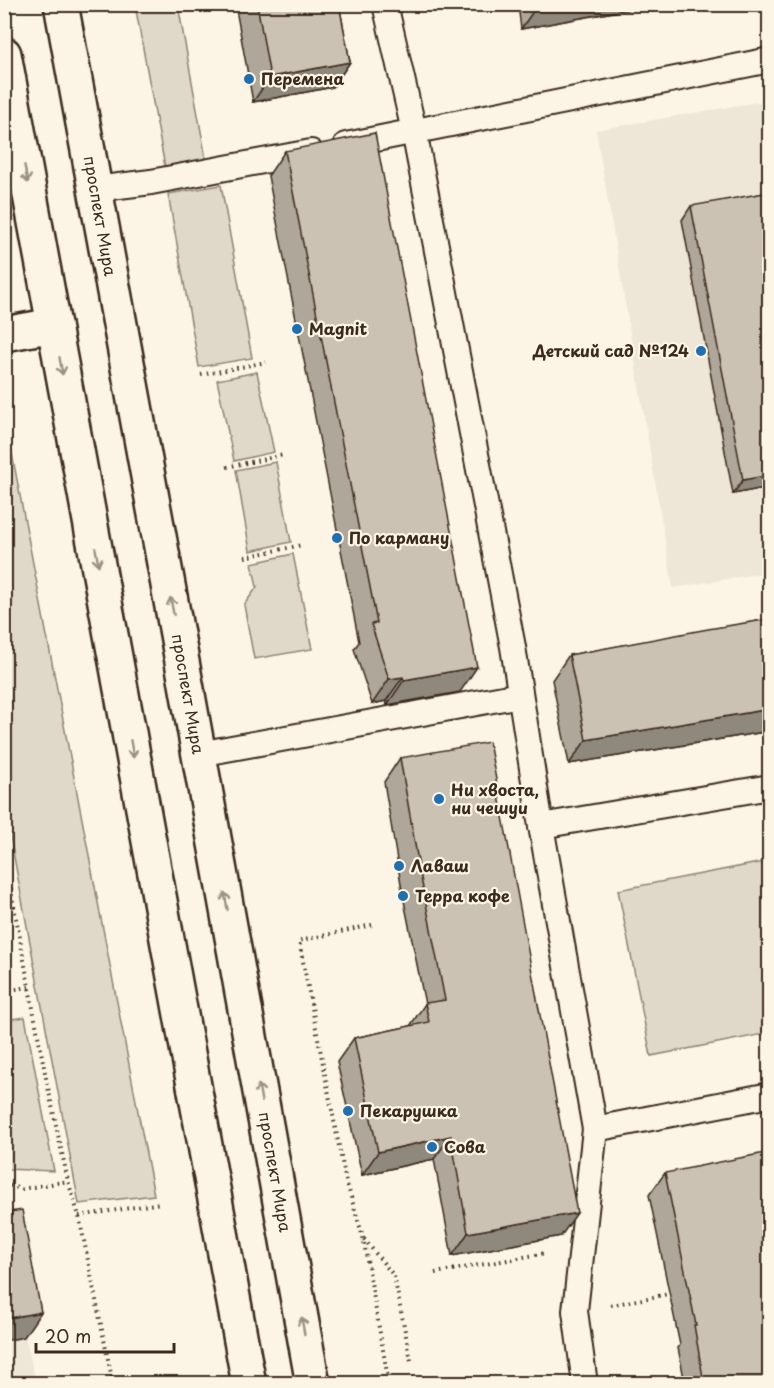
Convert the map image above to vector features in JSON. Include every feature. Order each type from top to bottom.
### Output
[{"type":"main road","name":"проспект Мира","points":[[61,4],[313,1383]]},
{"type":"main road","points":[[4,54],[249,1383]]},
{"type":"main road","points":[[4,334],[54,325]]},
{"type":"lane","points":[[386,4],[414,131],[511,635],[541,826],[595,1129],[574,1311],[585,1383]]},
{"type":"lane","points":[[95,189],[214,171],[770,60]]},
{"type":"lane","points":[[199,754],[520,694]]},
{"type":"lane","points":[[541,826],[770,787]]},
{"type":"lane","points":[[595,1129],[770,1095]]},
{"type":"path","points":[[201,375],[266,362]]},
{"type":"path","points":[[227,467],[284,455]]},
{"type":"path","points":[[245,557],[302,545]]},
{"type":"path","points":[[4,852],[68,1181],[79,1216],[113,1383]]},
{"type":"path","points":[[4,904],[14,902]]},
{"type":"path","points":[[372,925],[299,940],[345,1177],[363,1237],[389,1383]]},
{"type":"path","points":[[4,991],[29,987]]},
{"type":"path","points":[[4,1184],[22,1189],[68,1181]]},
{"type":"path","points":[[79,1216],[161,1203]]},
{"type":"path","points":[[363,1237],[394,1276],[411,1361]]},
{"type":"path","points":[[435,1273],[583,1246]]},
{"type":"path","points":[[574,1311],[678,1292]]},
{"type":"shaded area","points":[[135,5],[178,5],[206,159],[165,167]]},
{"type":"shaded area","name":"Детский сад №124","points":[[769,100],[769,572],[673,588],[596,130]]},
{"type":"shaded area","points":[[221,185],[252,358],[199,367],[168,194]]},
{"type":"shaded area","points":[[257,372],[274,452],[234,461],[217,380]]},
{"type":"shaded area","points":[[5,417],[154,1195],[79,1204],[5,809]]},
{"type":"shaded area","points":[[276,462],[291,542],[250,551],[236,470]]},
{"type":"shaded area","points":[[293,554],[312,649],[254,659],[244,605],[257,587],[252,563]]},
{"type":"shaded area","points":[[769,861],[769,1033],[651,1056],[618,890]]},
{"type":"shaded area","points":[[25,1017],[54,1171],[5,1169],[5,1020]]},
{"type":"shaded area","points":[[5,1247],[36,1383],[5,1383]]},
{"type":"building","points":[[257,4],[339,4],[350,62],[270,77]]},
{"type":"building","points":[[375,133],[477,667],[404,680],[403,677],[389,679],[371,624],[377,623],[285,151]]},
{"type":"building","points":[[770,192],[770,475],[743,480],[691,206]]},
{"type":"building","points":[[770,619],[770,709],[586,740],[569,655]]},
{"type":"building","points":[[489,742],[577,1213],[468,1233],[451,1136],[378,1152],[354,1038],[429,1022],[425,1003],[445,1000],[400,758]]},
{"type":"building","points":[[770,1152],[770,1244],[766,1245],[770,1263],[770,1383],[704,1383],[694,1325],[696,1325],[665,1173]]},
{"type":"building","points":[[22,1210],[41,1312],[4,1319],[4,1213]]},
{"type":"building","points":[[4,1353],[10,1383],[4,1383]]},
{"type":"place","name":"Перемена","points":[[249,79]]},
{"type":"place","name":"Magnit","points":[[297,329]]},
{"type":"place","name":"Детский сад №124","points":[[701,351]]},
{"type":"place","name":"По карману","points":[[337,538]]},
{"type":"place","name":"Ни хвоста, ни чешуи","points":[[439,799]]},
{"type":"place","name":"Лаваш","points":[[399,866]]},
{"type":"place","name":"Терра кофе","points":[[403,896]]},
{"type":"place","name":"Пекарушка","points":[[348,1111]]},
{"type":"place","name":"Сова","points":[[432,1147]]}]
